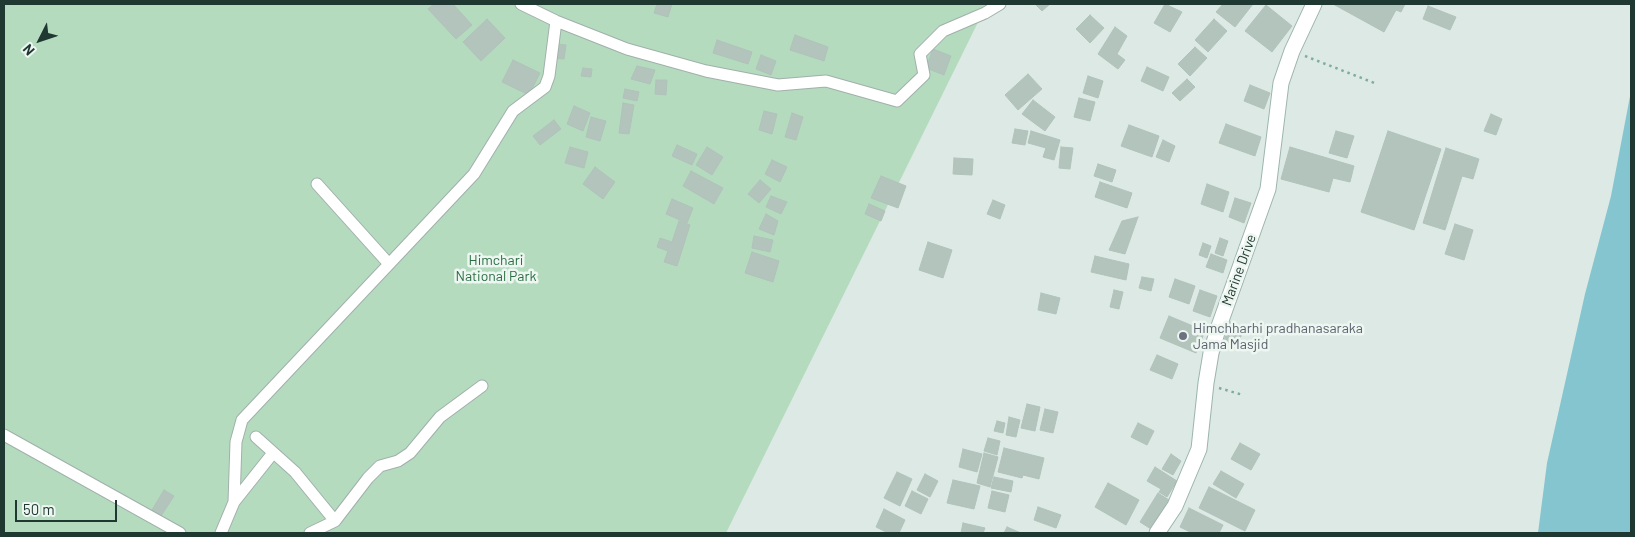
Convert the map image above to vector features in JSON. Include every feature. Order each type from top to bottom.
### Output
[{"type":"main road","name":"Marine Drive","points":[[1157,533],[1175,506],[1199,449],[1211,353],[1268,189],[1281,83],[1292,51],[1314,4]]},
{"type":"street","points":[[521,4],[556,21],[627,49],[706,70],[778,86],[826,81],[897,100],[924,75],[920,54],[942,31],[985,13],[1000,4]]},
{"type":"street","points":[[234,502],[236,442],[242,420],[474,174],[513,111],[545,87],[556,21]]},
{"type":"street","points":[[317,184],[389,264]]},
{"type":"street","points":[[310,533],[335,520],[368,478],[380,466],[398,461],[410,453],[440,417],[482,386]]},
{"type":"street","points":[[4,435],[180,533]]},
{"type":"street","points":[[256,437],[295,472],[335,520]]},
{"type":"street","points":[[221,533],[234,502],[273,453]]},
{"type":"path","points":[[1292,51],[1377,84]]},
{"type":"path","points":[[1206,383],[1243,395]]},
{"type":"green space","name":"Himchari National Park","points":[[4,4],[987,4],[726,533],[4,533]]},
{"type":"water","points":[[1631,91],[1631,533],[1538,533],[1547,463],[1585,294],[1611,196]]},
{"type":"building","points":[[434,4],[453,4],[472,25],[456,39],[428,9]]},
{"type":"building","points":[[657,4],[672,4],[668,17],[654,13]]},
{"type":"building","points":[[1035,4],[1050,4],[1042,11]]},
{"type":"building","points":[[1165,4],[1182,12],[1170,32],[1154,23]]},
{"type":"building","points":[[1223,4],[1253,4],[1235,27],[1216,12]]},
{"type":"building","points":[[1333,4],[1405,4],[1401,12],[1396,10],[1384,32]]},
{"type":"building","points":[[1266,5],[1292,26],[1272,52],[1245,31]]},
{"type":"building","points":[[1428,6],[1456,17],[1450,30],[1423,19]]},
{"type":"building","points":[[1090,15],[1104,28],[1090,43],[1076,29]]},
{"type":"building","points":[[487,19],[505,38],[481,61],[463,42]]},
{"type":"building","points":[[1214,19],[1227,31],[1208,52],[1195,40]]},
{"type":"building","points":[[1115,27],[1127,36],[1117,54],[1125,60],[1118,69],[1098,54]]},
{"type":"building","points":[[795,35],[828,47],[824,61],[790,50]]},
{"type":"building","points":[[717,40],[752,52],[748,64],[713,53]]},
{"type":"building","points":[[550,43],[566,45],[564,59],[549,58]]},
{"type":"building","points":[[1195,47],[1207,58],[1190,76],[1178,64]]},
{"type":"building","points":[[933,49],[951,56],[944,75],[926,68]]},
{"type":"building","points":[[761,55],[776,61],[771,75],[756,69]]},
{"type":"building","points":[[513,60],[540,73],[529,95],[502,82]]},
{"type":"building","points":[[637,66],[655,70],[650,84],[631,79]]},
{"type":"building","points":[[1147,67],[1169,77],[1163,91],[1141,81]]},
{"type":"building","points":[[583,68],[592,69],[591,77],[581,76]]},
{"type":"building","points":[[1028,74],[1042,89],[1018,110],[1005,95]]},
{"type":"building","points":[[1088,76],[1103,81],[1098,98],[1083,93]]},
{"type":"building","points":[[1187,79],[1195,87],[1180,101],[1172,93]]},
{"type":"building","points":[[656,80],[667,80],[666,95],[655,94]]},
{"type":"building","points":[[1250,85],[1270,93],[1264,109],[1244,101]]},
{"type":"building","points":[[625,89],[639,92],[637,101],[623,98]]},
{"type":"building","points":[[1079,98],[1095,102],[1090,121],[1074,117]]},
{"type":"building","points":[[1033,100],[1055,117],[1045,131],[1022,114]]},
{"type":"building","points":[[623,103],[634,105],[629,134],[619,133]]},
{"type":"building","points":[[574,106],[590,113],[583,131],[567,124]]},
{"type":"building","points":[[764,111],[777,114],[772,134],[759,130]]},
{"type":"building","points":[[792,113],[803,117],[796,140],[785,137]]},
{"type":"building","points":[[1491,114],[1502,119],[1496,135],[1484,131]]},
{"type":"building","points":[[591,117],[606,121],[600,141],[586,137]]},
{"type":"building","points":[[554,120],[561,129],[540,145],[533,136]]},
{"type":"building","points":[[1226,124],[1261,137],[1255,156],[1219,143]]},
{"type":"building","points":[[1129,125],[1159,136],[1152,157],[1121,146]]},
{"type":"building","points":[[1015,129],[1028,131],[1025,145],[1012,143]]},
{"type":"building","points":[[1031,131],[1060,140],[1054,160],[1043,157],[1046,148],[1028,143]]},
{"type":"building","points":[[1336,131],[1354,136],[1347,158],[1329,153]]},
{"type":"building","points":[[1388,131],[1441,149],[1414,230],[1361,212]]},
{"type":"building","points":[[1163,140],[1175,146],[1169,162],[1156,157]]},
{"type":"building","points":[[677,145],[697,154],[692,165],[672,156]]},
{"type":"building","points":[[570,147],[588,152],[584,168],[565,163]]},
{"type":"building","points":[[707,147],[723,157],[712,175],[696,165]]},
{"type":"building","points":[[1061,147],[1073,148],[1070,169],[1059,168]]},
{"type":"building","points":[[1290,147],[1354,166],[1350,182],[1333,178],[1329,192],[1281,179]]},
{"type":"building","points":[[1446,148],[1479,159],[1473,179],[1462,176],[1445,230],[1423,223]]},
{"type":"building","points":[[954,158],[973,159],[972,175],[953,174]]},
{"type":"building","points":[[772,160],[787,167],[780,182],[765,174]]},
{"type":"building","points":[[1098,164],[1116,170],[1112,182],[1094,176]]},
{"type":"building","points":[[595,167],[615,182],[603,199],[583,184]]},
{"type":"building","points":[[691,171],[723,188],[714,204],[683,186]]},
{"type":"building","points":[[881,176],[906,186],[898,208],[871,198]]},
{"type":"building","points":[[760,180],[771,189],[759,203],[748,194]]},
{"type":"building","points":[[1100,182],[1132,193],[1127,208],[1095,197]]},
{"type":"building","points":[[1207,184],[1229,192],[1223,212],[1201,204]]},
{"type":"building","points":[[771,196],[787,202],[781,214],[766,207]]},
{"type":"building","points":[[1235,198],[1251,203],[1244,223],[1229,217]]},
{"type":"building","points":[[672,199],[693,208],[687,223],[666,214]]},
{"type":"building","points":[[993,200],[1005,205],[1000,219],[987,214]]},
{"type":"building","points":[[869,204],[885,211],[881,221],[865,214]]},
{"type":"building","points":[[766,214],[778,221],[774,235],[759,229]]},
{"type":"building","points":[[1138,217],[1125,254],[1109,250],[1122,221]]},
{"type":"building","points":[[679,221],[690,225],[677,266],[664,262],[668,251],[657,247],[660,238],[672,242]]},
{"type":"building","points":[[1455,224],[1473,230],[1464,260],[1445,254]]},
{"type":"building","points":[[754,236],[773,240],[770,252],[752,248]]},
{"type":"building","points":[[1220,238],[1228,241],[1223,256],[1215,253]]},
{"type":"building","points":[[928,242],[952,250],[943,278],[919,270]]},
{"type":"building","points":[[1203,243],[1211,246],[1207,258],[1199,255]]},
{"type":"building","points":[[752,252],[779,261],[773,282],[745,273]]},
{"type":"building","points":[[1211,254],[1227,260],[1223,273],[1206,267]]},
{"type":"building","points":[[1095,256],[1129,264],[1126,280],[1091,272]]},
{"type":"building","points":[[1142,277],[1154,279],[1151,291],[1139,288]]},
{"type":"building","points":[[1175,279],[1195,286],[1189,304],[1169,297]]},
{"type":"building","points":[[1114,290],[1123,292],[1119,309],[1110,307]]},
{"type":"building","points":[[1200,290],[1217,296],[1210,317],[1193,311]]},
{"type":"building","points":[[1041,293],[1060,298],[1056,314],[1038,310]]},
{"type":"building","points":[[1169,316],[1205,331],[1196,353],[1160,338]]},
{"type":"building","points":[[1230,322],[1244,327],[1238,345],[1224,341]]},
{"type":"building","points":[[1157,355],[1178,364],[1172,379],[1150,370]]},
{"type":"building","points":[[1027,404],[1040,407],[1035,431],[1021,428]]},
{"type":"building","points":[[1045,409],[1058,412],[1053,433],[1040,430]]},
{"type":"building","points":[[1009,417],[1020,420],[1016,437],[1006,435]]},
{"type":"building","points":[[997,421],[1005,423],[1003,433],[994,431]]},
{"type":"building","points":[[1138,423],[1154,431],[1147,445],[1131,437]]},
{"type":"building","points":[[988,438],[1000,441],[997,455],[984,451]]},
{"type":"building","points":[[1240,443],[1260,454],[1251,470],[1231,459]]},
{"type":"building","points":[[1004,448],[1044,458],[1039,479],[1023,475],[1022,478],[998,472]]},
{"type":"building","points":[[963,449],[982,454],[977,472],[959,467]]},
{"type":"building","points":[[984,453],[998,457],[990,487],[977,483]]},
{"type":"building","points":[[1171,454],[1181,461],[1173,475],[1162,469]]},
{"type":"building","points":[[1155,467],[1177,481],[1167,497],[1159,492],[1161,489],[1147,481]]},
{"type":"building","points":[[1221,471],[1244,484],[1236,498],[1213,484]]},
{"type":"building","points":[[897,472],[912,479],[900,506],[884,498]]},
{"type":"building","points":[[925,474],[938,481],[930,497],[917,490]]},
{"type":"building","points":[[994,477],[1013,481],[1011,492],[991,488]]},
{"type":"building","points":[[953,480],[980,486],[974,509],[947,503]]},
{"type":"building","points":[[1108,483],[1139,500],[1126,525],[1095,507]]},
{"type":"building","points":[[1209,487],[1255,510],[1245,531],[1199,508]]},
{"type":"building","points":[[164,490],[174,496],[161,516],[152,510]]},
{"type":"building","points":[[912,491],[928,499],[921,514],[905,506]]},
{"type":"building","points":[[992,491],[1009,495],[1005,512],[988,508]]},
{"type":"building","points":[[1158,493],[1169,500],[1151,529],[1140,522]]},
{"type":"building","points":[[1038,507],[1061,515],[1056,528],[1034,520]]},
{"type":"building","points":[[1189,508],[1223,525],[1219,533],[1192,533],[1180,527]]},
{"type":"building","points":[[884,509],[905,520],[899,533],[888,533],[876,527]]},
{"type":"building","points":[[963,523],[985,528],[983,533],[961,533]]},
{"type":"building","points":[[1007,527],[1021,533],[1004,533]]},
{"type":"place","name":"Himchharhi pradhanasaraka Jama Masjid","points":[[1183,336]]}]
